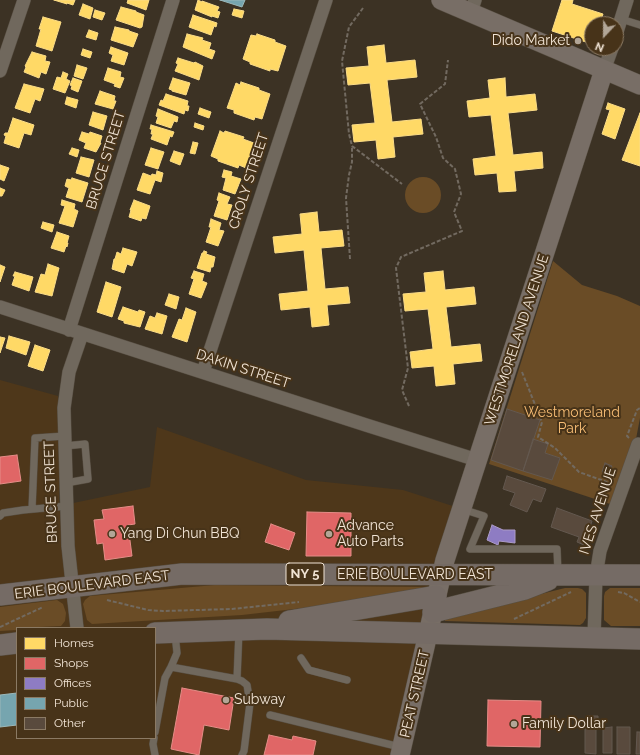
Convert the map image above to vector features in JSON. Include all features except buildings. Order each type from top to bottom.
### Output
[{"type":"main road","name":"ERIE BOULEVARD EAST","points":[[0,595],[182,574],[640,575]]},
{"type":"main road","points":[[239,630],[435,604],[525,589],[558,576]]},
{"type":"main road","points":[[165,633],[267,629],[640,639]]},
{"type":"main road","points":[[0,645],[16,643]]},
{"type":"street","points":[[0,71],[24,0]]},
{"type":"street","name":"BRUCE STREET","points":[[77,627],[68,546],[64,408],[75,332],[173,0]]},
{"type":"street","name":"CROLY STREET","points":[[204,372],[326,0]]},
{"type":"street","points":[[441,0],[473,6],[604,70],[640,85]]},
{"type":"street","points":[[622,16],[628,0]]},
{"type":"street","name":"WESTMORELAND AVENUE","points":[[428,634],[441,575],[477,460],[609,56]]},
{"type":"street","name":"DAKIN STREET","points":[[0,307],[477,460]]},
{"type":"street","name":"IVES AVENUE","points":[[594,638],[596,576],[600,551],[638,444]]},
{"type":"street","name":"PEAT STREET","points":[[401,751],[428,634]]},
{"type":"lane","points":[[624,21],[640,24]]},
{"type":"lane","points":[[32,509],[35,438],[85,444],[88,479],[66,483]]},
{"type":"lane","points":[[0,516],[3,513],[67,506]]},
{"type":"lane","points":[[462,509],[484,516],[470,548],[557,550],[558,576]]},
{"type":"lane","points":[[237,679],[239,630]]},
{"type":"lane","points":[[156,727],[165,678],[172,667],[177,653],[165,633]]},
{"type":"lane","points":[[301,658],[308,670],[347,680]]},
{"type":"lane","points":[[172,667],[237,679],[247,685],[250,703],[244,751],[242,755]]},
{"type":"lane","points":[[270,715],[401,751]]},
{"type":"lane","points":[[154,739],[155,755]]},
{"type":"path","points":[[350,259],[346,198],[352,162],[352,146],[349,134],[342,61],[348,26],[363,8]]},
{"type":"path","points":[[408,406],[402,390],[408,368],[396,268],[401,257],[462,231],[454,212],[461,194],[455,169],[443,158],[436,137],[420,104],[445,84],[448,60]]},
{"type":"path","points":[[352,146],[402,184]]},
{"type":"path","points":[[508,365],[521,370],[525,378],[542,422],[538,437],[555,448],[579,472],[604,481],[622,490]]},
{"type":"path","points":[[638,444],[627,436],[637,410],[640,408]]},
{"type":"path","points":[[512,620],[572,592]]},
{"type":"path","points":[[616,592],[624,593],[640,602]]},
{"type":"path","points":[[100,599],[148,610],[163,611],[232,609],[276,605]]},
{"type":"path","points":[[0,627],[45,606]]},
{"type":"shaded area","points":[[0,380],[58,396],[60,417],[59,506],[150,487],[157,427],[306,480],[403,490],[462,509],[400,755],[0,755]]},
{"type":"green space","points":[[423,177],[436,182],[441,195],[436,208],[423,213],[410,208],[405,195],[410,182]]},
{"type":"green space","name":"Westmoreland Park","points":[[553,261],[582,285],[617,296],[640,306],[640,418],[636,439],[610,504],[489,464]]},
{"type":"green space","points":[[215,585],[422,587],[424,590],[417,595],[242,615],[92,624],[87,620],[83,604],[90,596]]},
{"type":"green space","points":[[565,588],[578,588],[582,589],[586,593],[586,618],[580,625],[445,621],[444,618]]},
{"type":"green space","points":[[610,588],[640,588],[640,626],[611,626],[604,620],[604,596],[605,592]]},
{"type":"green space","points":[[57,600],[63,604],[66,613],[65,621],[61,626],[16,627],[16,630],[0,631],[0,607]]},
{"type":"place","name":"Dido Market","points":[[578,41]]},
{"type":"place","name":"Yang Di Chun BBQ","points":[[112,534]]},
{"type":"place","name":"Advance Auto Parts","points":[[329,534]]},
{"type":"place","name":"Subway","points":[[226,700]]},
{"type":"place","name":"Family Dollar","points":[[514,724]]}]
